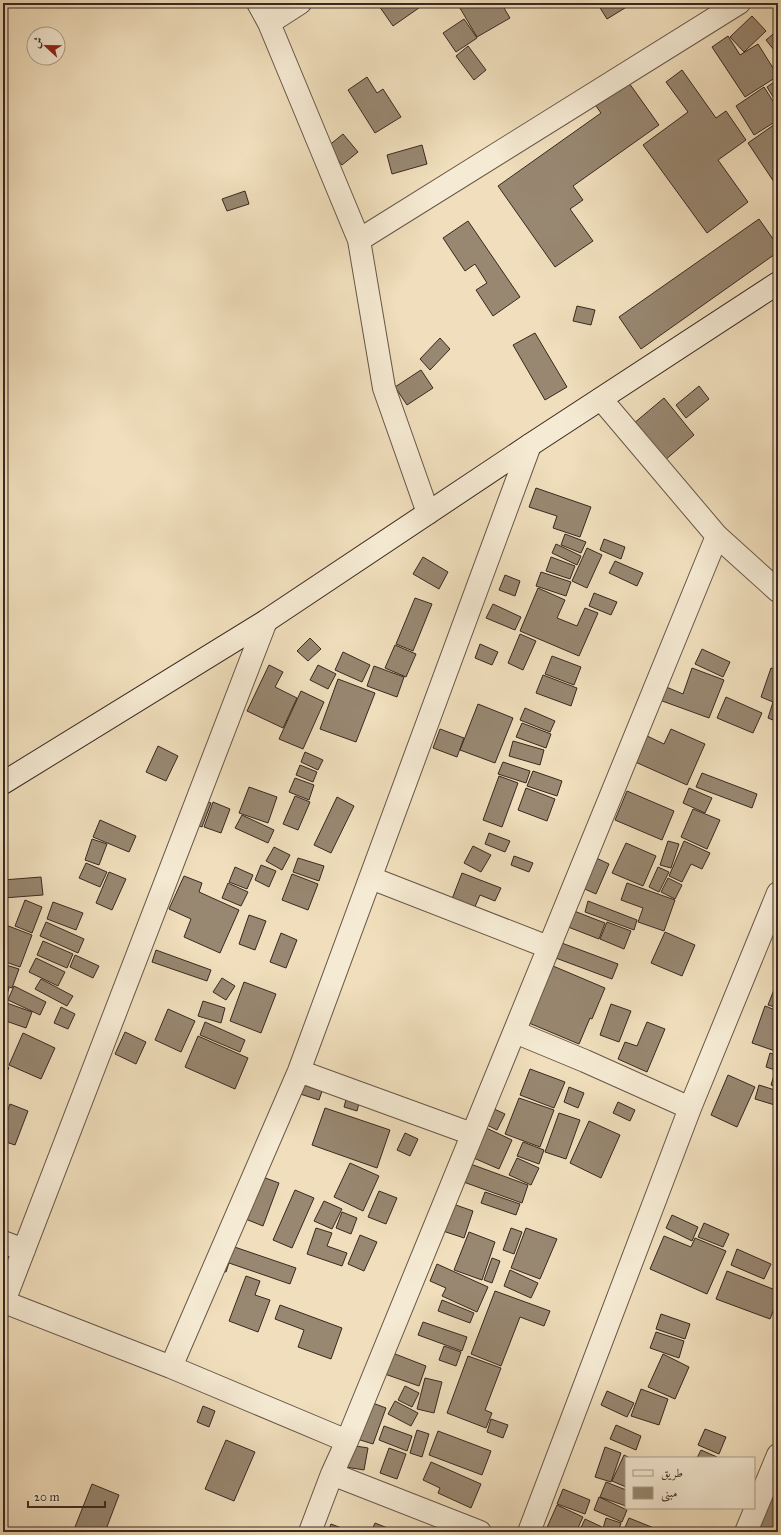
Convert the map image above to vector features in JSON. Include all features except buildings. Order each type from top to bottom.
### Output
[{"type":"street","points":[[258,3],[269,23],[359,240],[384,388],[428,513]]},
{"type":"street","points":[[269,23],[300,3]]},
{"type":"street","points":[[359,240],[739,3]]},
{"type":"street","points":[[3,784],[266,621],[530,445],[778,283]]},
{"type":"street","points":[[601,399],[717,536],[778,591]]},
{"type":"street","points":[[171,1367],[299,1071],[530,445]]},
{"type":"street","points":[[310,1532],[332,1474],[347,1441],[717,536]]},
{"type":"street","points":[[266,621],[4,1303],[171,1367],[347,1441]]},
{"type":"street","points":[[371,878],[548,947]]},
{"type":"street","points":[[529,1532],[690,1108],[778,893]]},
{"type":"street","points":[[514,1032],[585,1061],[690,1108]]},
{"type":"street","points":[[299,1071],[472,1134]]},
{"type":"street","points":[[3,1242],[24,1250]]},
{"type":"street","points":[[746,1532],[778,1455]]},
{"type":"street","points":[[332,1474],[480,1532]]}]
